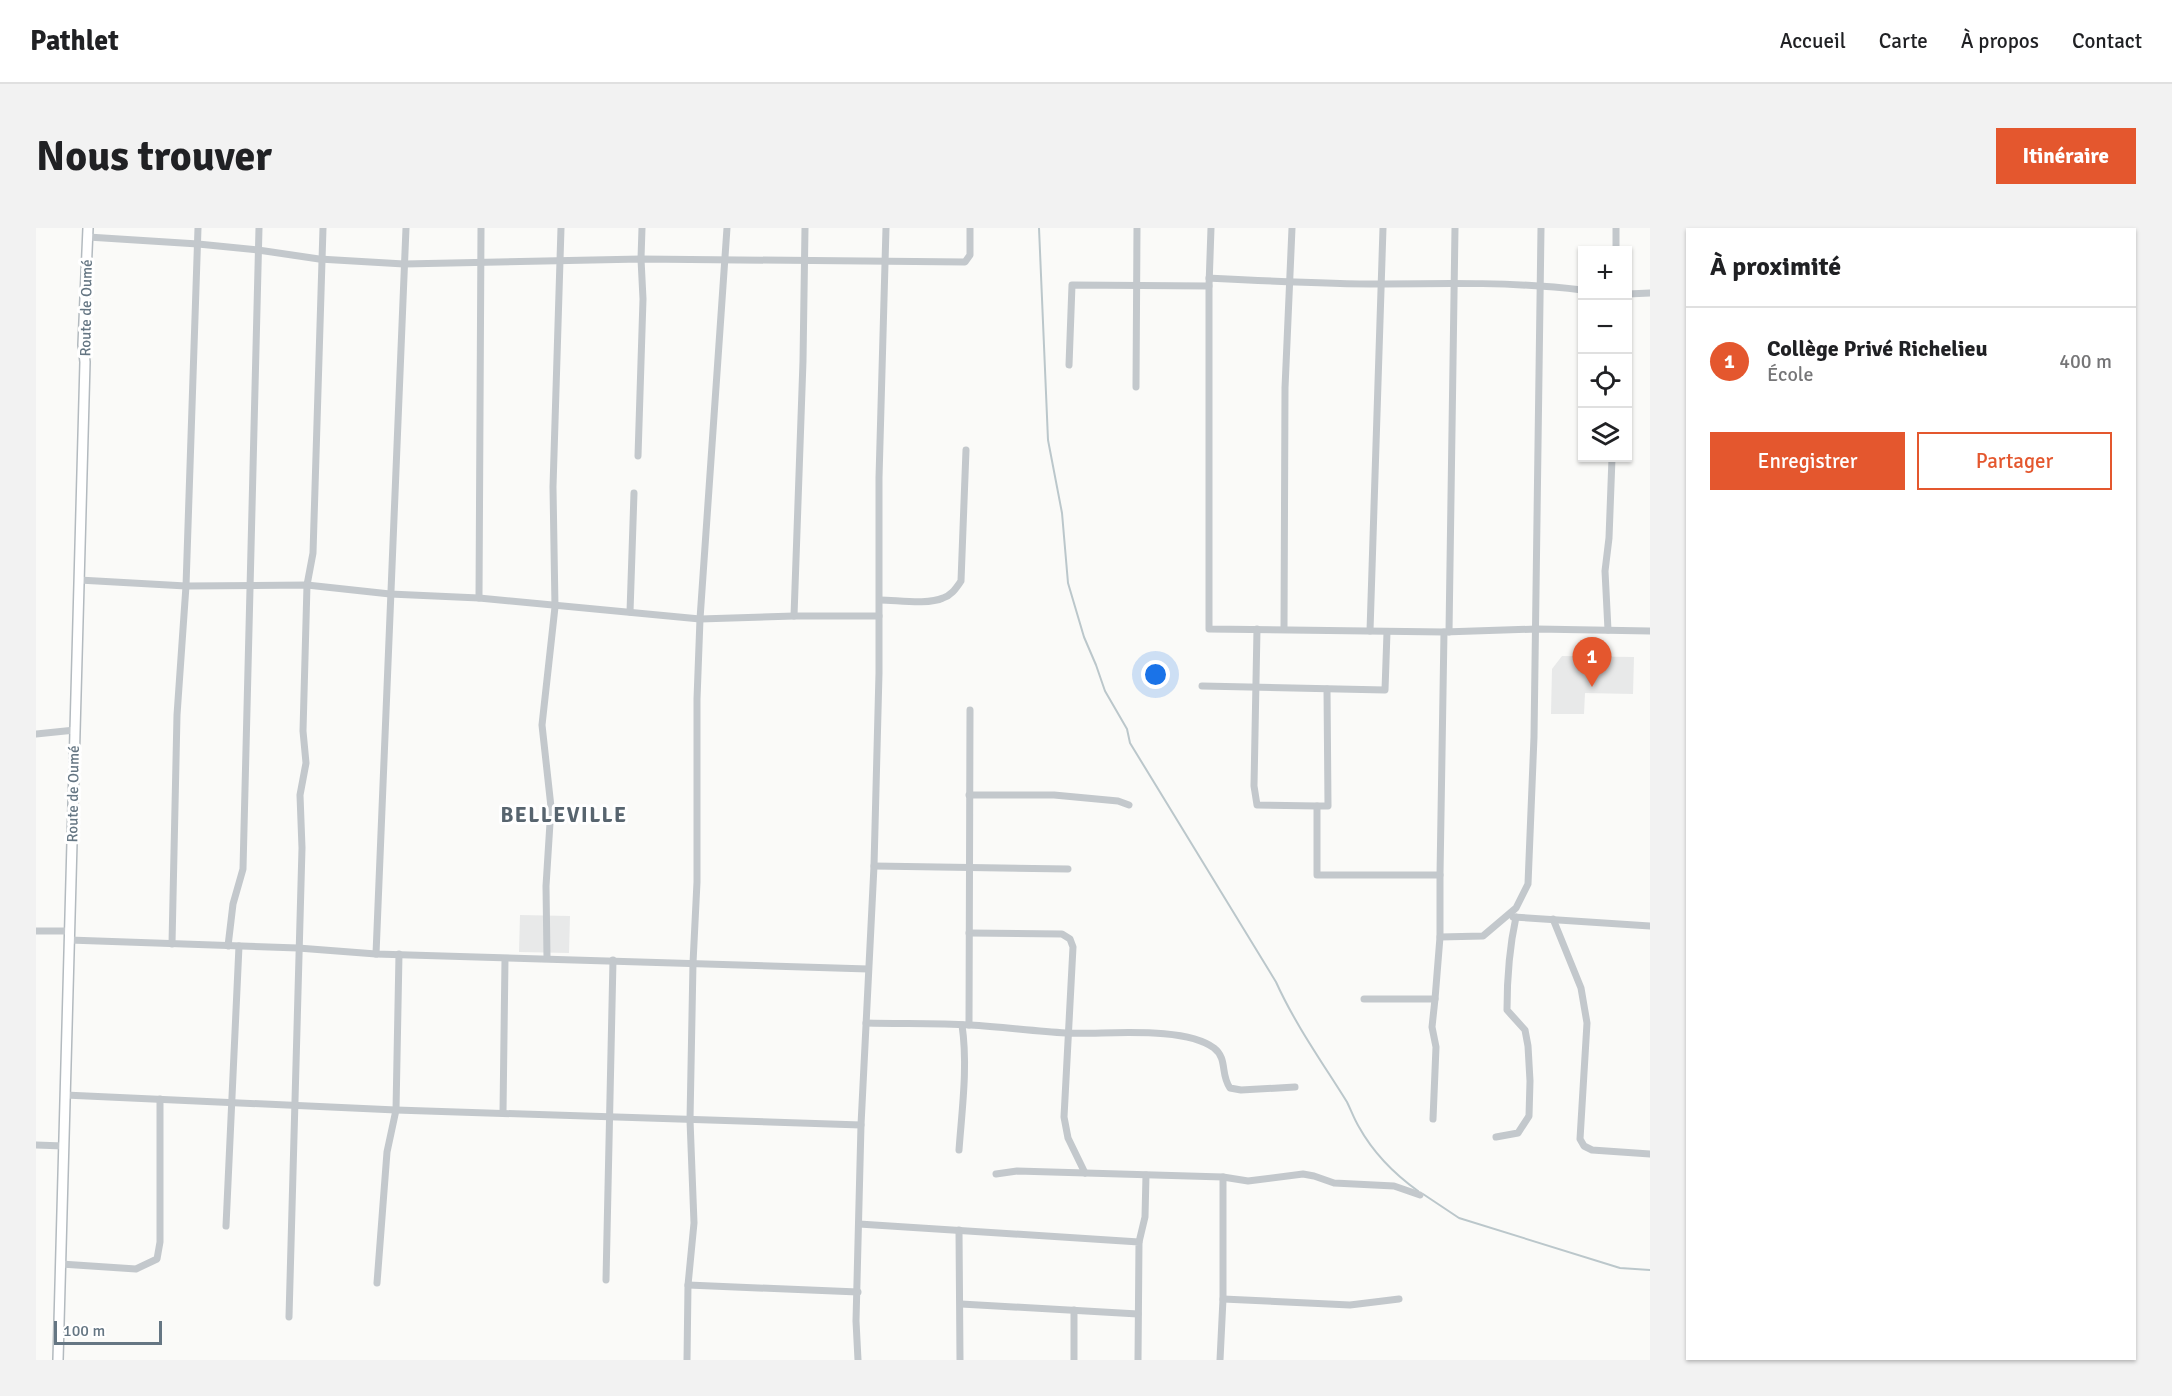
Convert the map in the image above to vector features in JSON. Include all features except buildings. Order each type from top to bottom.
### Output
[{"type":"street","points":[[172,944],[177,715],[186,586],[198,228]]},
{"type":"street","points":[[228,946],[232,904],[243,869],[259,228]]},
{"type":"street","points":[[289,1317],[302,848],[300,795],[306,763],[303,731],[307,585],[313,553],[323,228]]},
{"type":"street","points":[[376,954],[406,228]]},
{"type":"street","points":[[479,598],[481,228]]},
{"type":"street","points":[[547,958],[546,886],[551,807],[542,725],[555,607],[553,487],[561,228]]},
{"type":"street","points":[[638,456],[643,299],[642,228]]},
{"type":"street","points":[[687,1360],[688,1285],[694,1223],[690,1120],[697,882],[696,741],[700,619],[728,228]]},
{"type":"street","points":[[794,616],[805,228]]},
{"type":"street","points":[[858,1360],[856,1321],[861,1125],[874,866],[880,600],[879,478],[886,228]]},
{"type":"street","points":[[88,233],[258,250],[322,260],[404,264],[641,259],[965,262],[970,255],[970,228]]},
{"type":"street","points":[[1136,387],[1137,228]]},
{"type":"street","points":[[1211,228],[1209,629],[1387,632],[1536,629],[1650,631]]},
{"type":"street","points":[[1284,629],[1285,388],[1292,228]]},
{"type":"street","points":[[1370,631],[1383,228]]},
{"type":"street","points":[[1432,1119],[1436,1047],[1432,1027],[1440,937],[1455,228]]},
{"type":"street","points":[[1440,937],[1483,936],[1516,908],[1528,884],[1534,736],[1541,228]]},
{"type":"street","points":[[1616,228],[1616,246]]},
{"type":"street","name":"Route de Oumé","points":[[58,1360],[85,362],[83,345],[88,233]]},
{"type":"street","points":[[1209,278],[1381,284],[1454,282],[1541,285],[1578,290]]},
{"type":"street","points":[[1069,365],[1072,285],[1209,286]]},
{"type":"street","points":[[1632,294],[1650,293]]},
{"type":"street","points":[[880,600],[943,598],[954,592],[961,581],[966,450]]},
{"type":"street","points":[[1608,630],[1605,571],[1609,538],[1612,462]]},
{"type":"street","points":[[630,612],[634,493]]},
{"type":"street","points":[[79,580],[186,586],[307,585],[390,594],[479,598],[700,619],[879,616]]},
{"type":"street","points":[[1257,629],[1254,786],[1257,805],[1328,806],[1327,689]]},
{"type":"street","points":[[1202,686],[1385,690],[1387,632]]},
{"type":"street","points":[[959,1150],[964,1086],[969,933],[970,710]]},
{"type":"street","points":[[36,734],[75,730]]},
{"type":"street","points":[[969,795],[1054,795],[1118,801],[1130,805]]},
{"type":"street","points":[[1317,806],[1317,875],[1440,875]]},
{"type":"street","points":[[874,866],[1068,869]]},
{"type":"street","points":[[1508,917],[1650,926]]},
{"type":"street","points":[[1496,1137],[1518,1133],[1528,1116],[1530,1081],[1525,1030],[1507,1010],[1509,954],[1516,917]]},
{"type":"street","points":[[1553,920],[1581,988],[1587,1023],[1580,1139],[1584,1146],[1592,1150],[1650,1154]]},
{"type":"street","points":[[36,931],[172,944],[298,948],[376,954],[868,969]]},
{"type":"street","points":[[969,933],[1062,934],[1070,939],[1073,947],[1064,1117],[1068,1138],[1084,1173]]},
{"type":"street","points":[[226,1226],[230,1102],[240,946]]},
{"type":"street","points":[[377,1283],[387,1152],[396,1110],[399,954]]},
{"type":"street","points":[[503,1113],[505,958]]},
{"type":"street","points":[[606,1280],[613,960]]},
{"type":"street","points":[[1364,999],[1435,999]]},
{"type":"street","points":[[866,1023],[965,1025],[1068,1033],[1156,1033],[1188,1037],[1212,1046],[1221,1054],[1224,1061],[1225,1080],[1230,1088],[1241,1090],[1294,1087]]},
{"type":"street","points":[[65,1095],[396,1110],[861,1125]]},
{"type":"street","points":[[61,1264],[136,1269],[157,1259],[160,1242],[160,1099]]},
{"type":"street","points":[[36,1145],[64,1146]]},
{"type":"street","points":[[996,1174],[1017,1171],[1222,1177],[1248,1181],[1303,1174],[1334,1184],[1394,1186],[1420,1195]]},
{"type":"street","points":[[1138,1360],[1139,1242],[1145,1217],[1146,1175]]},
{"type":"street","points":[[1220,1360],[1223,1299],[1222,1177]]},
{"type":"street","points":[[859,1224],[1139,1242]]},
{"type":"street","points":[[959,1230],[960,1360]]},
{"type":"street","points":[[688,1285],[858,1292]]},
{"type":"street","points":[[1223,1299],[1350,1305],[1399,1299]]},
{"type":"street","points":[[960,1304],[1138,1314]]},
{"type":"street","points":[[1074,1310],[1074,1360]]},
{"type":"shaded area","points":[[1562,656],[1634,657],[1633,694],[1585,693],[1584,714],[1551,714],[1552,669]]},
{"type":"shaded area","points":[[520,915],[570,916],[569,953],[519,952]]},
{"type":"waterway","points":[[1039,228],[1048,440],[1062,513],[1068,583],[1084,637],[1105,691],[1127,729],[1130,743],[1276,982],[1300,1028],[1347,1102],[1365,1137],[1385,1162],[1418,1191]]},
{"type":"waterway","points":[[1423,1194],[1459,1218],[1620,1268],[1650,1270]]},
{"type":"place","name":"Collège Privé Richelieu","points":[[1592,687]]},
{"type":"district","name":"BELLEVILLE","points":[[564,815]]}]
